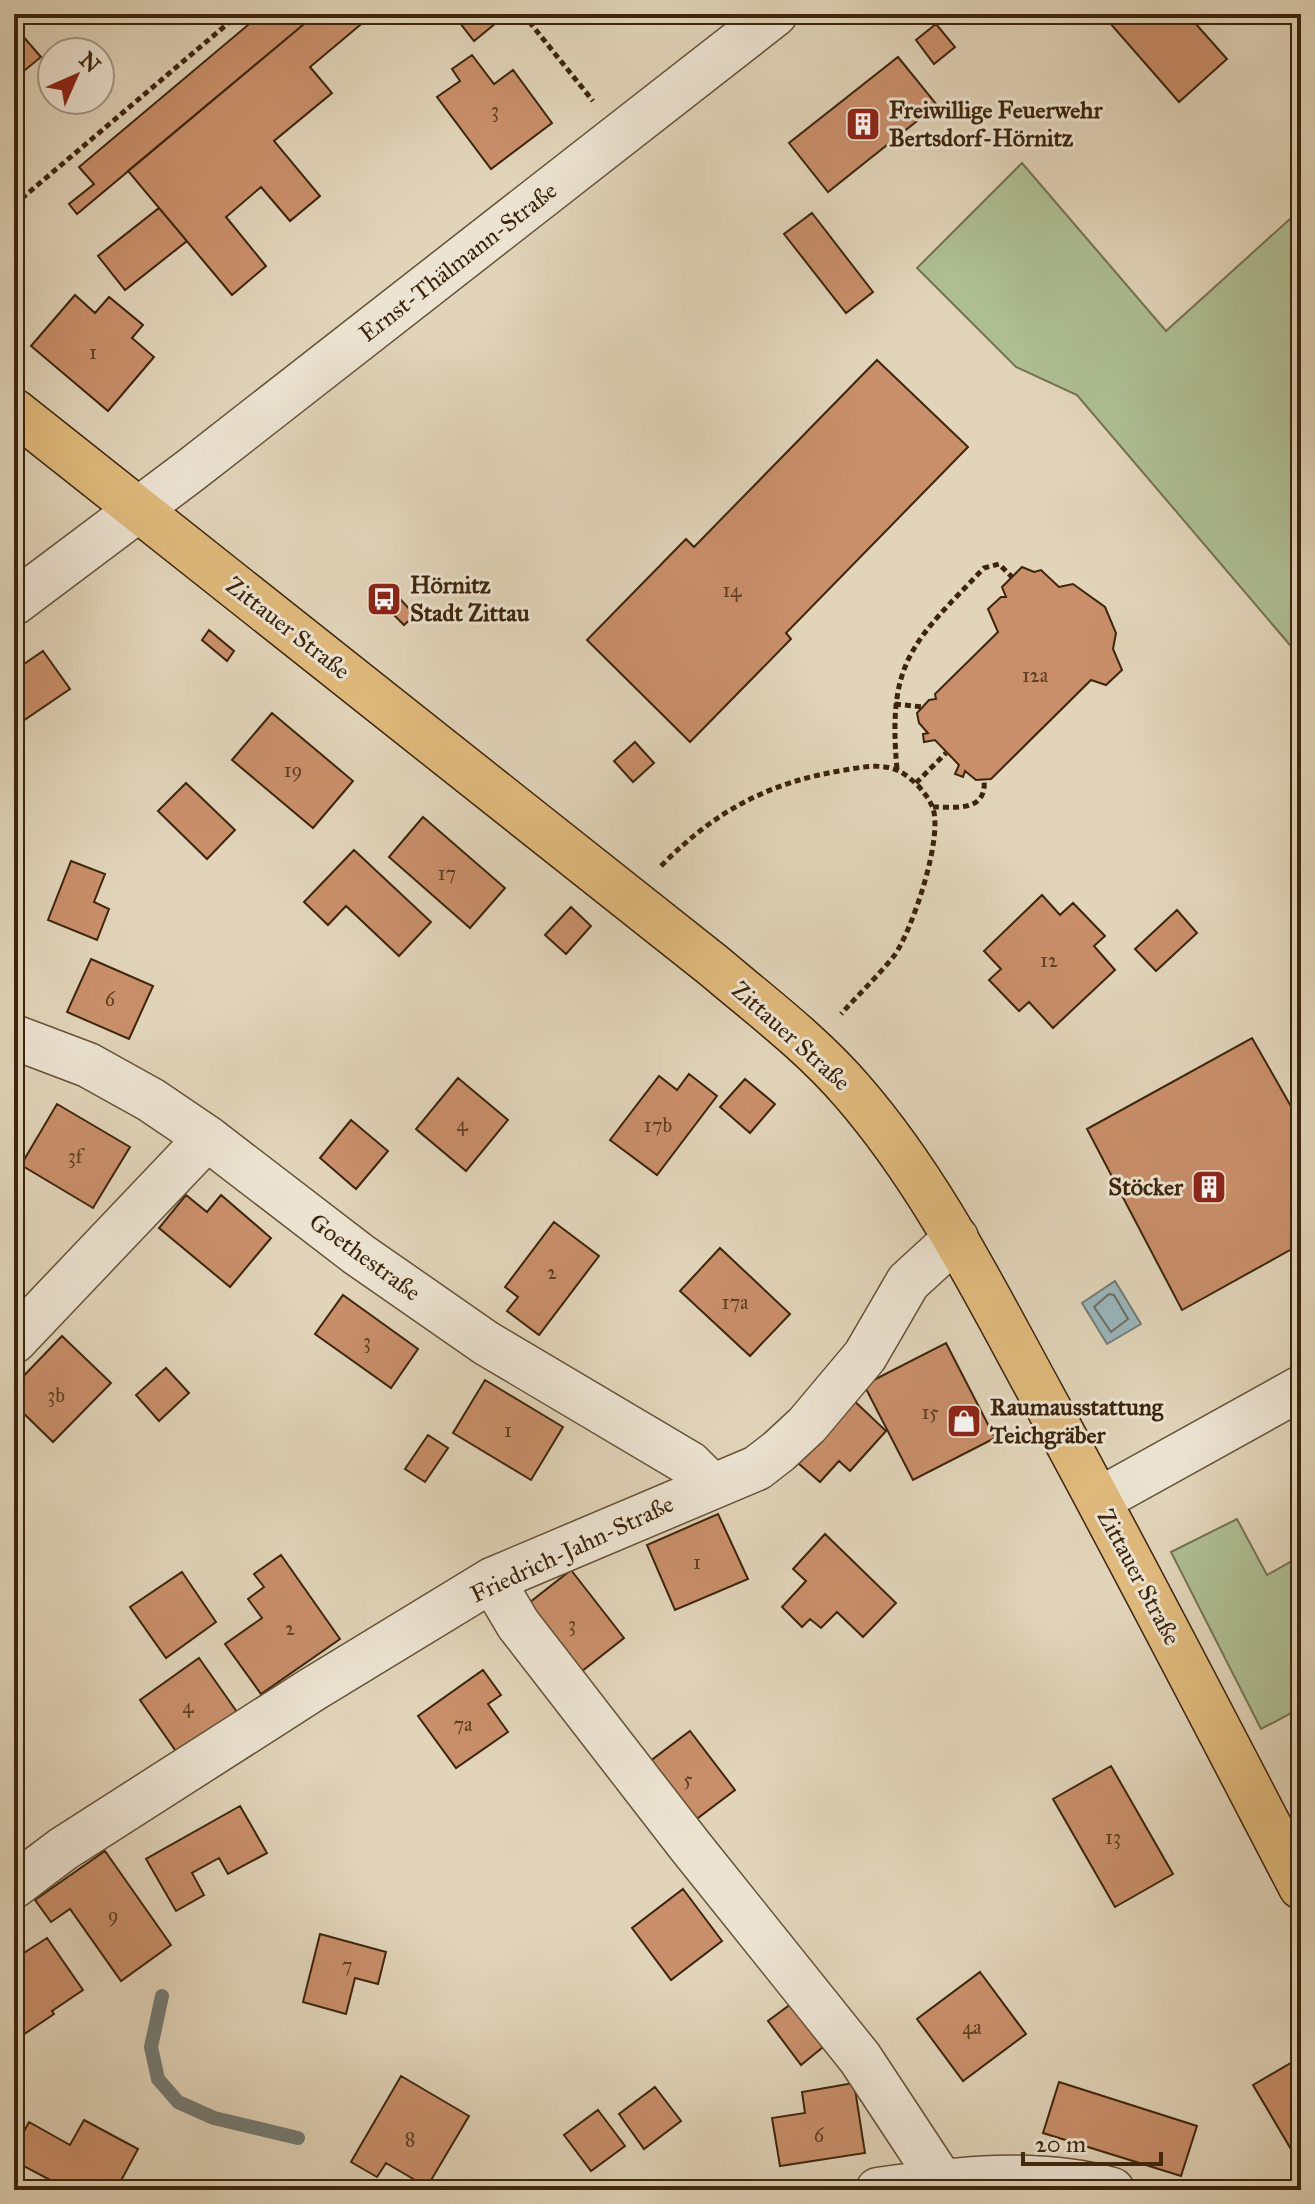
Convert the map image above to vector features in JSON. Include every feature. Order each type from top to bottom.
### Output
[{"type":"main road","name":"Zittauer Straße","points":[[14,411],[629,898],[811,1048],[851,1090],[886,1132],[956,1238],[1099,1500],[1301,1887]]},
{"type":"street","name":"Ernst-Thälmann-Straße","points":[[14,603],[140,510],[775,14]]},
{"type":"street","name":"Goethestraße","points":[[14,1037],[88,1065],[151,1100],[207,1138],[358,1254],[486,1343],[690,1464],[712,1486]]},
{"type":"street","points":[[14,1341],[207,1138]]},
{"type":"street","name":"Friedrich-Jahn-Straße","points":[[14,1886],[63,1849],[286,1706],[492,1580],[757,1468],[807,1425],[865,1356],[908,1282],[956,1238]]},
{"type":"street","points":[[1099,1500],[1301,1388]]},
{"type":"street","points":[[492,1580],[518,1624],[699,1858],[860,2058],[941,2181]]},
{"type":"street","points":[[878,2190],[941,2181],[1019,2179],[1093,2185],[1112,2190]]},
{"type":"path","points":[[14,205],[239,14]]},
{"type":"path","points":[[523,14],[621,136]]},
{"type":"path","points":[[897,769],[893,732],[895,704],[904,663],[936,618],[991,565],[999,564],[1012,577]]},
{"type":"path","points":[[895,704],[923,707]]},
{"type":"path","points":[[916,783],[946,753]]},
{"type":"path","points":[[629,898],[675,851],[719,815],[762,791],[793,780],[871,766],[897,769],[916,783],[933,807],[937,831],[907,934],[894,956],[811,1048]]},
{"type":"path","points":[[933,807],[971,805],[981,799],[985,791],[984,780]]},
{"type":"green space","points":[[1022,163],[1166,331],[1301,209],[1301,658],[1077,395],[1016,367],[917,268]]},
{"type":"green space","points":[[1237,1519],[1267,1575],[1301,1556],[1301,1708],[1261,1729],[1171,1552]]},
{"type":"water","points":[[1115,1281],[1141,1324],[1107,1344],[1082,1303]]},
{"type":"building","points":[[261,14],[316,14],[77,214],[69,204],[94,184],[79,167]]},
{"type":"building","points":[[316,14],[362,14],[366,20],[310,67],[332,93],[274,141],[320,196],[290,221],[261,187],[226,217],[266,266],[232,295],[128,171]]},
{"type":"building","points":[[453,14],[507,14],[474,41]]},
{"type":"building","points":[[1102,14],[1187,14],[1227,59],[1179,102]]},
{"type":"building","points":[[936,24],[955,47],[934,64],[916,40]]},
{"type":"building","points":[[21,34],[36,51],[36,61],[14,79],[14,39]]},
{"type":"building","points":[[472,55],[494,84],[513,70],[552,123],[491,169],[437,97],[460,81],[452,69]]},
{"type":"building","name":"Freiwillige Feuerwehr Bertsdorf-Hörnitz","points":[[898,57],[937,105],[828,192],[789,143]]},
{"type":"building","points":[[159,208],[187,241],[125,290],[98,256]]},
{"type":"building","points":[[812,213],[873,292],[846,313],[784,234]]},
{"type":"building","points":[[75,295],[95,313],[109,297],[143,325],[132,338],[154,357],[108,411],[31,346]]},
{"type":"building","points":[[877,360],[968,447],[786,633],[791,639],[690,742],[587,640],[686,539],[694,547]]},
{"type":"building","points":[[1022,567],[1034,572],[1041,570],[1059,587],[1073,584],[1105,607],[1116,633],[1113,649],[1122,670],[1106,685],[1091,680],[991,779],[976,780],[965,771],[963,777],[955,774],[959,765],[935,740],[924,742],[923,734],[928,733],[919,723],[917,713],[929,700],[936,699],[935,694],[998,632],[988,609],[1001,597],[1006,597],[1002,587]]},
{"type":"building","points":[[400,599],[415,615],[404,625],[389,610]]},
{"type":"building","points":[[209,630],[234,651],[227,661],[202,640]]},
{"type":"building","points":[[43,651],[70,689],[14,727],[14,671]]},
{"type":"building","points":[[272,713],[353,781],[313,828],[232,760]]},
{"type":"building","points":[[635,742],[654,763],[633,782],[614,761]]},
{"type":"building","points":[[186,783],[235,830],[207,859],[158,811]]},
{"type":"building","points":[[423,817],[505,888],[470,928],[389,857]]},
{"type":"building","points":[[354,850],[431,922],[399,956],[346,906],[328,925],[304,902]]},
{"type":"building","points":[[71,861],[105,874],[94,902],[109,909],[97,940],[48,920]]},
{"type":"building","points":[[1042,895],[1060,915],[1073,903],[1105,936],[1094,946],[1115,970],[1053,1028],[1029,1002],[1019,1011],[989,980],[1001,969],[984,951]]},
{"type":"building","points":[[571,907],[591,926],[566,954],[545,935]]},
{"type":"building","points":[[1177,910],[1197,933],[1156,971],[1135,949]]},
{"type":"building","points":[[91,959],[153,986],[129,1039],[67,1012]]},
{"type":"building","name":"Stöcker","points":[[1252,1038],[1301,1124],[1301,1244],[1182,1310],[1087,1129]]},
{"type":"building","points":[[689,1074],[717,1096],[657,1175],[610,1140],[659,1076],[677,1090]]},
{"type":"building","points":[[458,1078],[508,1120],[466,1171],[416,1129]]},
{"type":"building","points":[[745,1079],[775,1104],[750,1133],[720,1107]]},
{"type":"building","points":[[57,1104],[130,1147],[93,1208],[21,1165]]},
{"type":"building","points":[[351,1120],[388,1151],[356,1189],[320,1158]]},
{"type":"building","points":[[186,1195],[207,1212],[221,1195],[271,1238],[230,1287],[159,1228]]},
{"type":"building","points":[[554,1222],[599,1256],[539,1335],[507,1311],[518,1297],[505,1287]]},
{"type":"building","points":[[720,1248],[790,1314],[750,1356],[680,1291]]},
{"type":"building","points":[[343,1295],[418,1349],[391,1388],[315,1334]]},
{"type":"building","points":[[62,1336],[111,1383],[53,1442],[14,1404],[14,1386]]},
{"type":"building","points":[[946,1343],[995,1438],[913,1480],[864,1385]]},
{"type":"building","points":[[166,1368],[189,1393],[159,1421],[136,1395]]},
{"type":"building","points":[[485,1380],[563,1427],[531,1480],[453,1433]]},
{"type":"building","points":[[849,1396],[886,1431],[850,1471],[839,1461],[820,1482],[792,1458]]},
{"type":"building","points":[[428,1435],[448,1448],[425,1482],[405,1469]]},
{"type":"building","points":[[718,1514],[748,1579],[675,1610],[647,1545]]},
{"type":"building","points":[[825,1534],[896,1603],[863,1637],[837,1612],[821,1628],[810,1619],[802,1627],[782,1607],[806,1581],[793,1569]]},
{"type":"building","points":[[281,1555],[340,1639],[261,1694],[225,1644],[262,1618],[248,1599],[264,1587],[254,1574]]},
{"type":"building","points":[[571,1570],[624,1638],[572,1679],[520,1610]]},
{"type":"building","points":[[182,1572],[216,1622],[166,1658],[130,1607]]},
{"type":"building","points":[[199,1658],[237,1712],[178,1754],[140,1700]]},
{"type":"building","points":[[483,1670],[501,1695],[488,1704],[508,1732],[456,1768],[418,1716]]},
{"type":"building","points":[[690,1731],[735,1790],[686,1827],[641,1768]]},
{"type":"building","points":[[1111,1766],[1173,1874],[1115,1907],[1053,1799]]},
{"type":"building","points":[[240,1806],[267,1853],[228,1874],[219,1858],[192,1873],[204,1895],[176,1911],[146,1859]]},
{"type":"building","points":[[105,1851],[171,1945],[121,1981],[70,1909],[51,1922],[35,1900]]},
{"type":"building","points":[[683,1889],[722,1941],[671,1980],[632,1928]]},
{"type":"building","points":[[320,1934],[386,1952],[378,1984],[355,1978],[346,2014],[303,2002]]},
{"type":"building","points":[[47,1938],[83,1990],[14,2041],[14,1956],[16,1958]]},
{"type":"building","points":[[980,1972],[1026,2034],[963,2081],[917,2019]]},
{"type":"building","points":[[791,2004],[823,2047],[801,2065],[768,2021]]},
{"type":"building","points":[[1301,2057],[1301,2166],[1253,2085]]},
{"type":"building","points":[[401,2076],[469,2116],[427,2187],[386,2163],[377,2177],[351,2162]]},
{"type":"building","points":[[1059,2082],[1197,2126],[1181,2176],[1043,2133]]},
{"type":"building","points":[[854,2083],[865,2153],[780,2166],[772,2118],[805,2113],[802,2092]]},
{"type":"building","points":[[655,2087],[681,2121],[644,2149],[619,2114]]},
{"type":"building","points":[[598,2110],[625,2146],[591,2171],[564,2135]]},
{"type":"building","points":[[84,2120],[138,2149],[116,2190],[69,2190],[14,2161],[14,2150],[29,2122],[70,2145]]},
{"type":"waterway","points":[[162,1996],[151,2047],[158,2079],[178,2102],[214,2118],[298,2138]]},
{"type":"place","name":"Freiwillige Feuerwehr Bertsdorf-Hörnitz","points":[[863,124]]},
{"type":"place","name":"Hörnitz Stadt Zittau","points":[[384,599]]},
{"type":"place","name":"Stöcker","points":[[1209,1187]]},
{"type":"place","name":"Raumausstattung Teichgräber","points":[[964,1421]]}]
